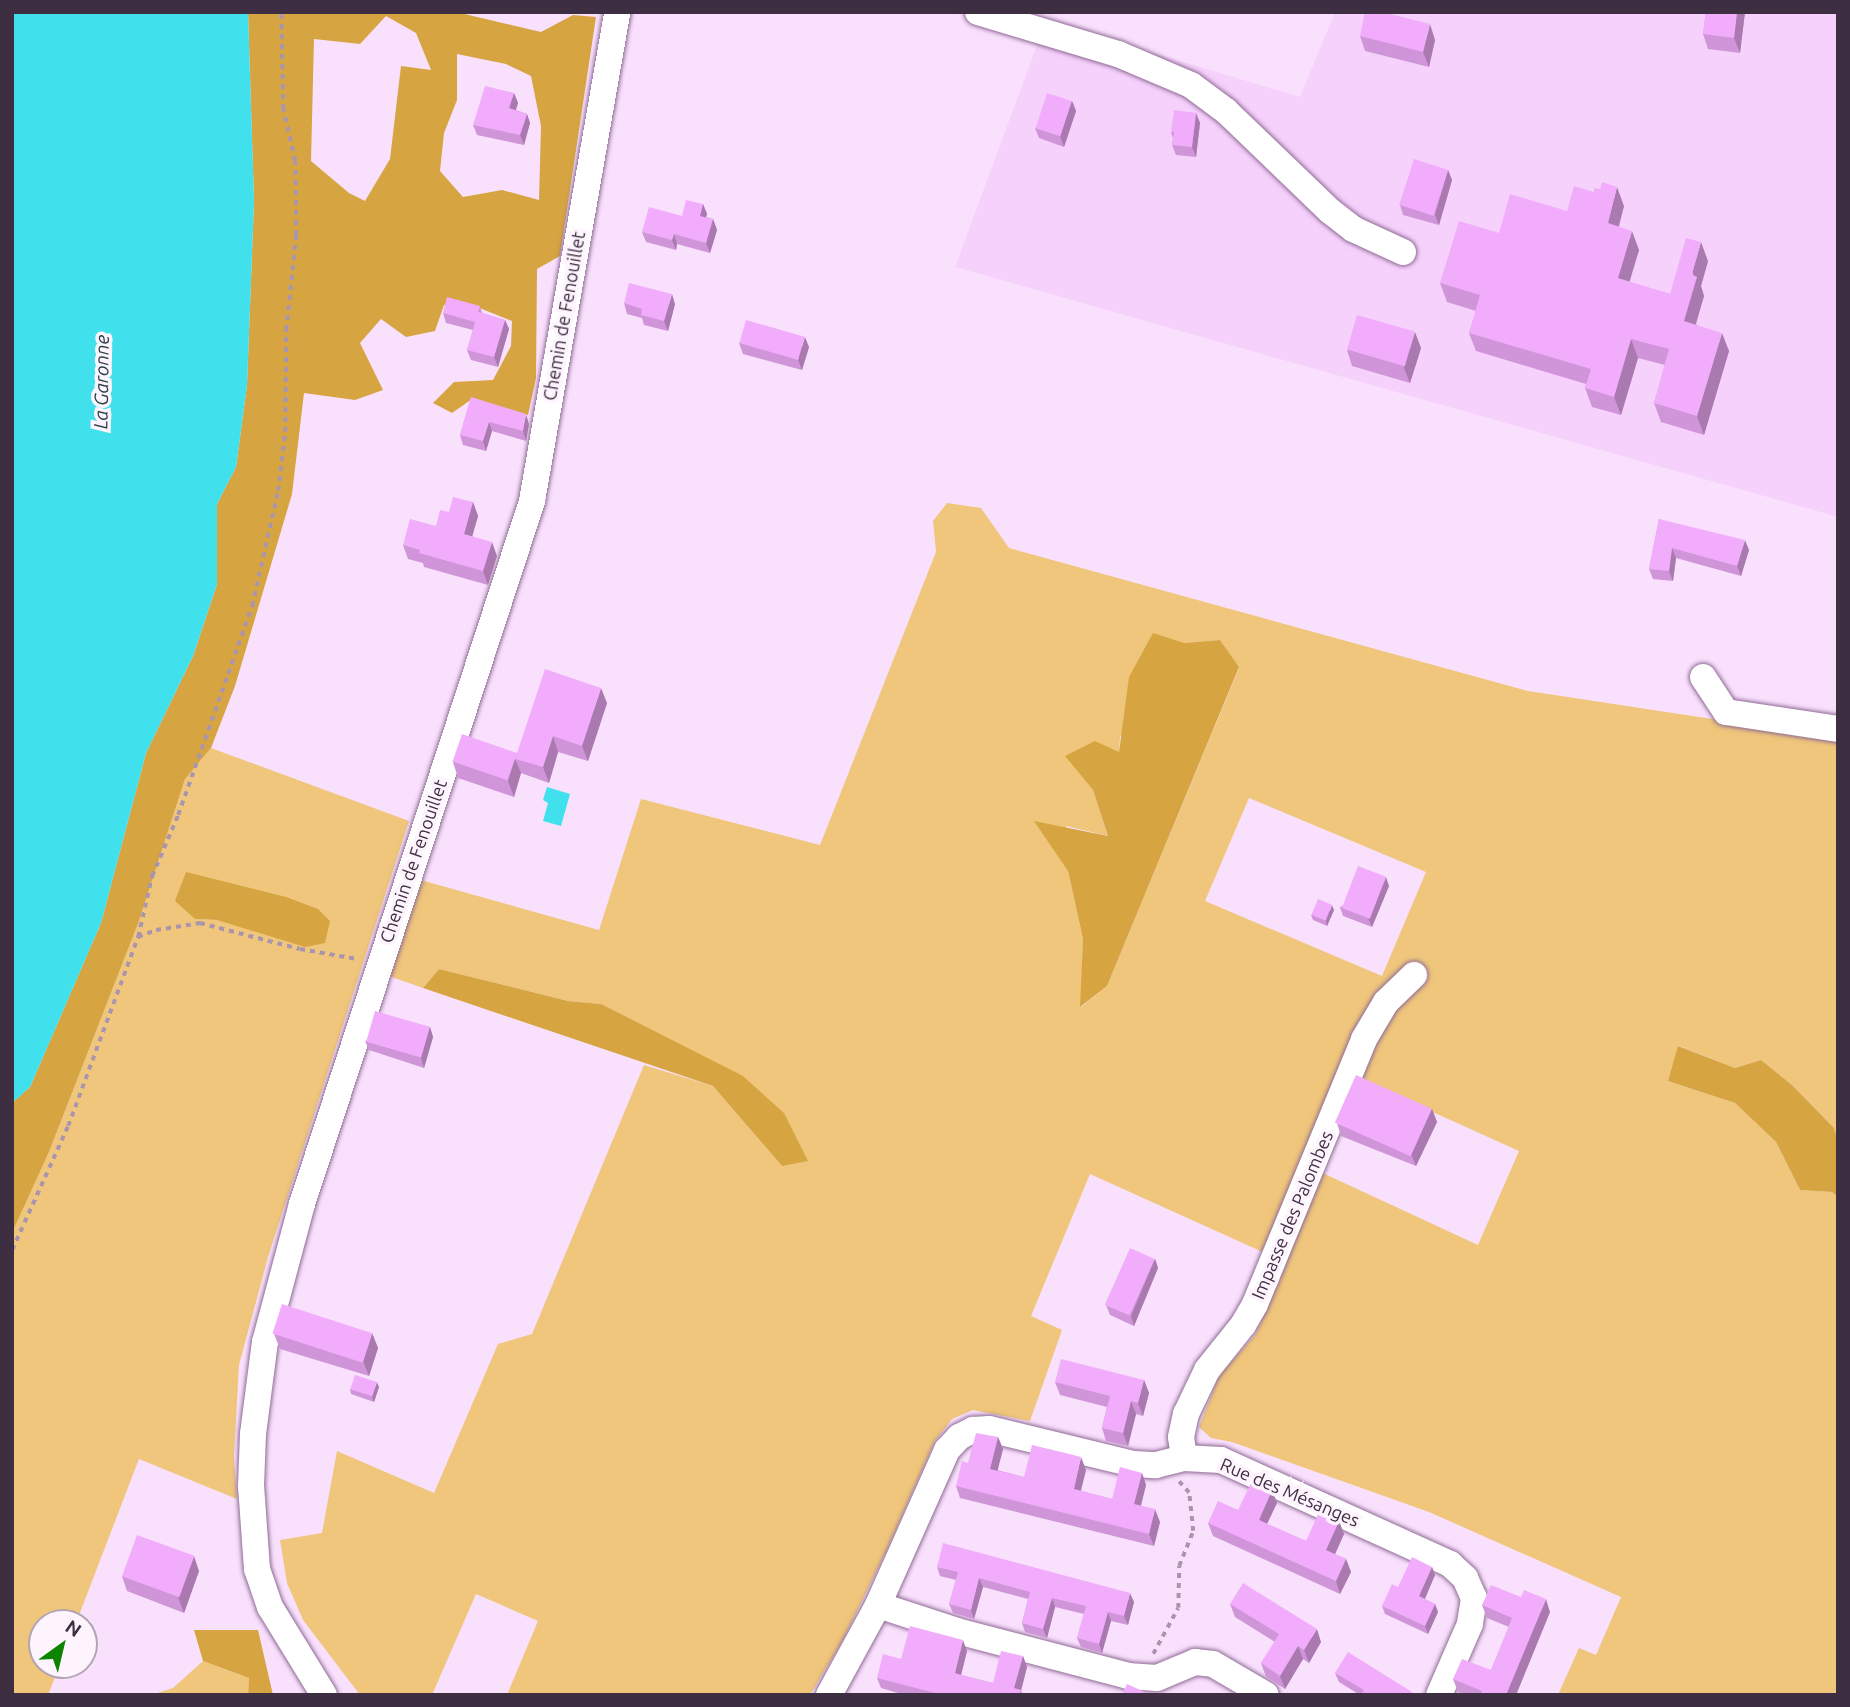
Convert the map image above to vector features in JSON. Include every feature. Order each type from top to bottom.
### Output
[{"type":"street","name":"Chemin de Fenouillet","points":[[324,1695],[270,1607],[257,1569],[251,1486],[253,1434],[265,1342],[302,1204],[377,967],[532,501],[617,12]]},
{"type":"street","points":[[978,12],[1118,54],[1191,85],[1226,111],[1353,229],[1403,252]]},
{"type":"street","points":[[1703,677],[1726,712],[1838,729]]},
{"type":"street","name":"Impasse des Palombes","points":[[1178,1460],[1186,1415],[1207,1370],[1243,1325],[1255,1304],[1364,1039],[1386,1002],[1414,975]]},
{"type":"street","name":"Rue des Mésanges","points":[[829,1695],[878,1605],[947,1450],[959,1437],[973,1430],[989,1429],[1134,1464],[1221,1460],[1450,1563],[1465,1578],[1474,1598],[1470,1624],[1440,1695]]},
{"type":"street","points":[[878,1605],[957,1631],[1143,1679],[1157,1678],[1195,1662],[1213,1664],[1266,1695]]},
{"type":"path","points":[[12,1250],[68,1126],[138,937],[152,876],[178,816],[252,606],[278,491],[285,432],[286,330],[296,235],[295,161],[283,109],[281,12]]},
{"type":"path","points":[[138,937],[167,928],[200,923],[300,949],[361,960],[377,967]]},
{"type":"path","points":[[1143,1679],[1178,1608],[1179,1566],[1193,1531],[1189,1493],[1179,1482],[1178,1460]]},
{"type":"shaded area","points":[[248,12],[456,12],[541,32],[573,15],[596,17],[560,256],[537,269],[536,378],[528,415],[472,399],[452,413],[433,403],[454,382],[493,380],[511,346],[512,321],[467,303],[444,305],[435,331],[406,337],[381,319],[360,343],[383,390],[355,400],[304,393],[292,494],[235,686],[211,748],[185,779],[139,921],[49,1152],[12,1233],[12,1103],[30,1087],[101,923],[146,753],[193,656],[217,584],[217,504],[236,467],[247,385],[254,201]],"holes":[[[386,16],[416,33],[431,70],[401,66],[390,159],[365,201],[349,193],[311,161],[314,39],[360,44]],[[457,54],[506,64],[531,76],[541,126],[539,200],[502,190],[463,197],[440,171],[444,133],[457,100]]]},
{"type":"shaded area","points":[[1335,12],[1838,12],[1838,517],[955,267],[1046,21],[1300,97]]},
{"type":"shaded area","points":[[947,503],[981,508],[1009,548],[1528,691],[1838,738],[1838,1140],[1834,1128],[1792,1085],[1761,1060],[1735,1068],[1679,1046],[1668,1081],[1735,1103],[1776,1142],[1800,1190],[1832,1192],[1838,1197],[1838,1695],[1558,1695],[1579,1648],[1596,1655],[1621,1597],[1429,1512],[1232,1442],[1211,1438],[1199,1427],[1219,1376],[1255,1335],[1287,1263],[1090,1174],[1031,1316],[1062,1330],[1030,1421],[973,1410],[952,1419],[935,1441],[886,1552],[843,1640],[810,1695],[507,1695],[538,1621],[476,1594],[432,1695],[360,1695],[303,1620],[287,1583],[280,1540],[322,1533],[337,1451],[434,1493],[498,1344],[532,1334],[644,1065],[713,1086],[782,1166],[784,1113],[601,1004],[568,1001],[439,969],[423,988],[386,975],[417,879],[599,930],[641,799],[820,845],[936,552],[933,521]],"holes":[[[1220,640],[1239,668],[1107,986],[1081,1007],[1083,939],[1068,871],[1066,826],[1108,836],[1093,790],[1066,756],[1119,753],[1120,737],[1184,643]],[[1249,798],[1426,872],[1382,976],[1205,901]],[[1355,1077],[1519,1151],[1478,1245],[1314,1169]]]},
{"type":"shaded area","points":[[1153,633],[1184,643],[1220,640],[1239,667],[1107,986],[1080,1007],[1083,939],[1068,871],[1034,821],[1108,836],[1093,790],[1065,756],[1095,741],[1119,752],[1129,677]]},
{"type":"shaded area","points":[[211,748],[409,821],[268,1257],[239,1365],[234,1457],[237,1499],[139,1459],[81,1609],[28,1609],[28,1679],[54,1679],[48,1695],[12,1695],[12,1233],[49,1152],[139,921],[185,779]],"holes":[[[286,897],[217,920],[195,919]]]},
{"type":"shaded area","points":[[186,872],[286,897],[318,909],[330,921],[325,943],[305,947],[217,920],[195,919],[175,901]]},
{"type":"shaded area","points":[[439,969],[568,1001],[601,1004],[743,1076],[784,1113],[808,1161],[782,1166],[713,1086],[423,988]]},
{"type":"shaded area","points":[[1678,1046],[1735,1068],[1761,1060],[1792,1085],[1834,1128],[1838,1140],[1838,1197],[1832,1192],[1800,1190],[1776,1142],[1735,1103],[1668,1081]]},
{"type":"shaded area","points":[[194,1630],[258,1630],[273,1695],[248,1695],[249,1678],[203,1661]]},
{"type":"shaded area","points":[[203,1661],[249,1678],[248,1695],[151,1695],[173,1688]]},
{"type":"water","name":"La Garonne","points":[[12,12],[248,12],[254,201],[247,385],[236,467],[217,504],[217,584],[193,656],[146,753],[101,923],[30,1087],[12,1103]]},
{"type":"water","points":[[547,787],[570,794],[561,826],[543,821],[548,803],[543,800]]},
{"type":"building","points":[[1365,12],[1382,12],[1430,24],[1423,52],[1360,36]]},
{"type":"building","points":[[1706,12],[1737,12],[1734,38],[1703,34]]},
{"type":"building","points":[[485,86],[514,93],[509,108],[527,114],[520,135],[473,125]]},
{"type":"building","points":[[1047,93],[1072,101],[1060,136],[1036,128]]},
{"type":"building","points":[[1174,110],[1196,113],[1192,147],[1172,145]]},
{"type":"building","points":[[1414,159],[1448,170],[1433,216],[1399,205]]},
{"type":"building","points":[[1602,182],[1617,187],[1608,223],[1632,231],[1618,278],[1670,294],[1686,238],[1701,242],[1693,270],[1693,275],[1697,277],[1684,321],[1722,333],[1697,416],[1654,403],[1669,349],[1631,339],[1614,397],[1585,388],[1591,369],[1469,333],[1480,295],[1440,283],[1459,221],[1499,233],[1510,194],[1567,211],[1574,186],[1594,192],[1594,188],[1600,189]]},
{"type":"building","points":[[686,200],[703,204],[700,216],[713,219],[706,243],[674,234],[672,240],[642,232],[649,207],[682,216]]},
{"type":"building","points":[[629,283],[672,294],[664,321],[641,315],[642,309],[624,303]]},
{"type":"building","points":[[447,297],[480,306],[478,312],[505,320],[494,357],[467,350],[475,322],[443,313]]},
{"type":"building","points":[[1357,315],[1415,332],[1405,366],[1347,350]]},
{"type":"building","points":[[746,320],[805,337],[798,360],[739,343]]},
{"type":"building","points":[[471,397],[526,414],[523,431],[489,422],[483,441],[460,435]]},
{"type":"building","points":[[453,497],[473,502],[464,534],[492,542],[483,571],[419,553],[420,550],[403,545],[410,519],[436,526],[440,510],[449,512]]},
{"type":"building","points":[[1659,519],[1745,540],[1737,566],[1672,548],[1669,571],[1649,569]]},
{"type":"building","points":[[545,669],[601,688],[582,746],[553,736],[543,767],[515,759]]},
{"type":"building","points":[[462,734],[517,753],[507,780],[453,761]]},
{"type":"building","points":[[1358,866],[1386,877],[1370,919],[1342,908]]},
{"type":"building","points":[[1318,899],[1332,905],[1325,921],[1311,915]]},
{"type":"building","points":[[375,1011],[430,1027],[421,1057],[366,1042]]},
{"type":"building","points":[[1356,1075],[1432,1109],[1411,1156],[1335,1123]]},
{"type":"building","points":[[1130,1248],[1155,1259],[1129,1316],[1105,1305]]},
{"type":"building","points":[[282,1304],[372,1333],[363,1363],[272,1333]]},
{"type":"building","points":[[1061,1359],[1144,1380],[1138,1403],[1131,1401],[1123,1433],[1102,1428],[1110,1396],[1055,1382]]},
{"type":"building","points":[[355,1375],[377,1382],[372,1396],[350,1389]]},
{"type":"building","points":[[976,1433],[998,1437],[990,1469],[1024,1477],[1032,1445],[1057,1451],[1081,1457],[1074,1489],[1112,1499],[1120,1467],[1142,1473],[1134,1504],[1155,1509],[1149,1534],[956,1486],[962,1461],[968,1463]]},
{"type":"building","points":[[1252,1481],[1272,1490],[1259,1520],[1306,1541],[1319,1512],[1339,1521],[1326,1550],[1346,1559],[1336,1581],[1208,1523],[1218,1501],[1238,1510]]},
{"type":"building","points":[[137,1535],[194,1556],[179,1597],[122,1576]]},
{"type":"building","points":[[943,1543],[1130,1593],[1124,1616],[1108,1612],[1099,1644],[1077,1638],[1086,1606],[1052,1598],[1043,1629],[1022,1623],[1030,1592],[979,1578],[971,1610],[949,1604],[958,1572],[937,1567]]},
{"type":"building","points":[[1412,1557],[1432,1567],[1419,1596],[1435,1604],[1425,1626],[1382,1606],[1392,1584],[1398,1587]]},
{"type":"building","points":[[1243,1583],[1317,1629],[1304,1650],[1298,1646],[1280,1676],[1261,1663],[1279,1634],[1230,1604]]},
{"type":"building","points":[[1491,1585],[1521,1597],[1524,1590],[1546,1599],[1506,1695],[1481,1695],[1482,1691],[1453,1679],[1462,1659],[1491,1670],[1512,1618],[1482,1605]]},
{"type":"building","points":[[910,1626],[963,1640],[955,1673],[961,1675],[993,1683],[1001,1651],[1023,1656],[1014,1688],[1021,1690],[1020,1695],[943,1695],[877,1678],[883,1654],[901,1659]]},
{"type":"building","points":[[1348,1652],[1412,1692],[1410,1695],[1361,1695],[1364,1690],[1335,1673]]},
{"type":"building","points":[[1127,1684],[1151,1695],[1122,1695]]}]
